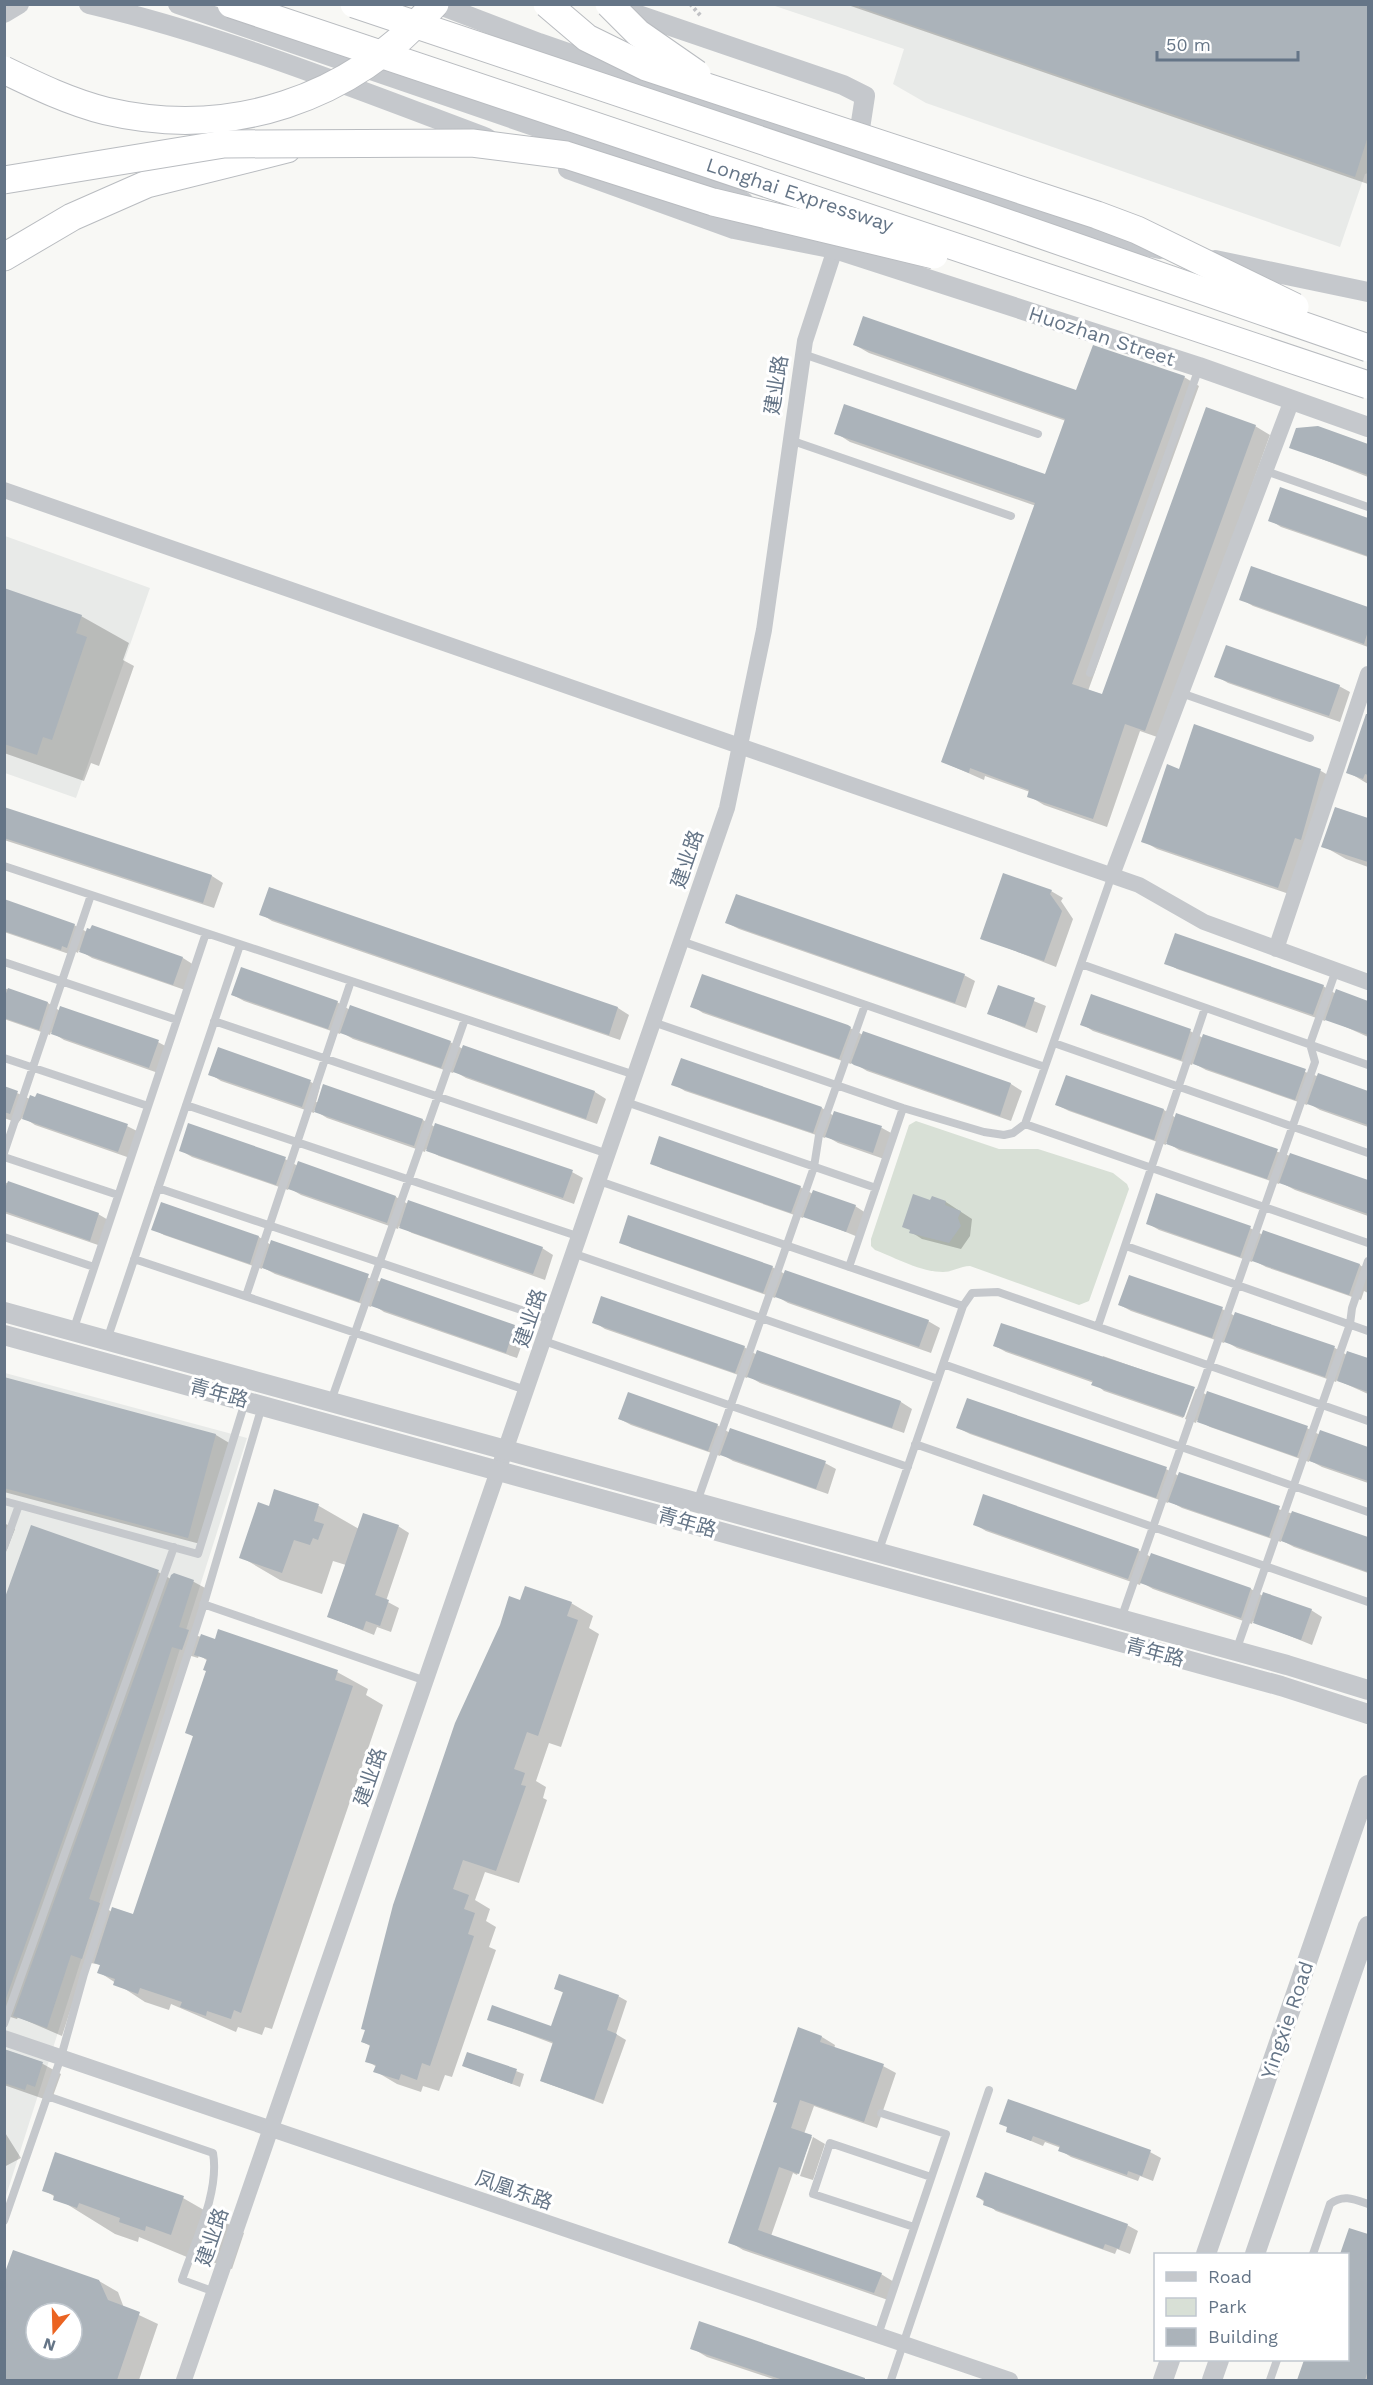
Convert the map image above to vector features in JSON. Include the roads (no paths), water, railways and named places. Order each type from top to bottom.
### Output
[{"type":"highway","name":"Longhai Expressway","points":[[231,4],[1368,385]]},
{"type":"highway","name":"Longhai Expressway","points":[[354,4],[1368,346]]},
{"type":"highway","points":[[4,70],[76,102],[106,111],[181,121],[239,116],[287,104],[348,78],[393,47],[436,4]]},
{"type":"highway","points":[[547,4],[587,38],[619,56],[734,97],[1137,230],[1368,346]]},
{"type":"highway","points":[[608,4],[638,33],[734,97]]},
{"type":"highway","points":[[4,180],[224,144],[472,143],[566,155],[713,202],[1053,280]]},
{"type":"highway","points":[[4,257],[72,217],[147,184],[306,144]]},
{"type":"street","points":[[4,13],[19,4]]},
{"type":"street","points":[[89,4],[145,18],[322,76],[734,229],[834,249]]},
{"type":"street","points":[[177,4],[718,189],[834,249]]},
{"type":"street","points":[[436,4],[539,44],[1093,235],[1368,292]]},
{"type":"street","points":[[608,4],[799,70],[865,96],[856,153]]},
{"type":"street","name":"建业路","points":[[184,2380],[727,808],[764,630],[789,440],[803,354],[834,249]]},
{"type":"street","name":"Huozhan Street","points":[[834,249],[1199,367],[1368,427]]},
{"type":"street","points":[[1112,875],[1292,400]]},
{"type":"street","points":[[4,490],[1112,875],[1139,885],[1204,922],[1368,982]]},
{"type":"street","points":[[1276,950],[1368,674]]},
{"type":"street","name":"青年路","points":[[4,1312],[506,1448],[1236,1651],[1368,1690]]},
{"type":"street","name":"青年路","points":[[4,1335],[1281,1686],[1368,1714]]},
{"type":"street","name":"Yingxie Road","points":[[1206,2253],[1368,1785]]},
{"type":"street","points":[[1255,2253],[1368,1926]]},
{"type":"street","name":"凤凰东路","points":[[4,2038],[1010,2380]]},
{"type":"street","points":[[1163,2380],[1170,2361]]},
{"type":"street","points":[[1212,2380],[1219,2361]]},
{"type":"lane","points":[[803,354],[1038,434]]},
{"type":"lane","points":[[1090,673],[1199,367]]},
{"type":"lane","points":[[789,440],[1011,516]]},
{"type":"lane","points":[[1266,471],[1368,507]]},
{"type":"lane","points":[[1181,693],[1310,738]]},
{"type":"lane","points":[[4,866],[635,1075]]},
{"type":"lane","points":[[653,1022],[903,1108],[984,1132],[1004,1135],[1013,1133],[1025,1124],[1112,875]]},
{"type":"lane","points":[[91,895],[4,1155],[118,1195]]},
{"type":"lane","points":[[73,1331],[206,933]]},
{"type":"lane","points":[[681,941],[1045,1067]]},
{"type":"lane","points":[[107,1340],[240,945]]},
{"type":"lane","points":[[4,962],[177,1020]]},
{"type":"lane","points":[[1081,964],[1368,1065]]},
{"type":"lane","points":[[1120,1619],[1315,1062],[1310,1044],[1336,970]]},
{"type":"lane","points":[[246,1296],[351,981]]},
{"type":"lane","points":[[697,1502],[814,1167],[819,1135],[865,1005]]},
{"type":"lane","points":[[1098,1326],[1205,1008]]},
{"type":"lane","points":[[332,1401],[465,1019]]},
{"type":"lane","points":[[214,1022],[609,1154]]},
{"type":"lane","points":[[1054,1043],[1368,1153]]},
{"type":"lane","points":[[4,1058],[148,1106]]},
{"type":"lane","points":[[626,1102],[876,1188]]},
{"type":"lane","points":[[186,1105],[580,1237]]},
{"type":"lane","points":[[849,1267],[903,1108]]},
{"type":"lane","points":[[1025,1124],[1368,1244]]},
{"type":"lane","points":[[599,1181],[963,1306]]},
{"type":"lane","points":[[158,1188],[552,1320]]},
{"type":"lane","points":[[4,1237],[94,1267]]},
{"type":"lane","points":[[1126,1246],[1368,1331]]},
{"type":"lane","points":[[574,1254],[938,1379]]},
{"type":"lane","points":[[134,1259],[526,1390]]},
{"type":"lane","points":[[1236,1651],[1350,1324],[1352,1308],[1368,1261]]},
{"type":"lane","points":[[878,1553],[963,1306],[972,1293],[998,1292],[1368,1420]]},
{"type":"lane","points":[[544,1341],[908,1467]]},
{"type":"lane","points":[[943,1364],[1368,1512]]},
{"type":"lane","points":[[4,1501],[198,1554],[254,1403]]},
{"type":"lane","points":[[4,2222],[61,2057],[84,1974],[203,1604],[254,1403]]},
{"type":"lane","points":[[915,1444],[1368,1602]]},
{"type":"lane","points":[[4,1547],[19,1505]]},
{"type":"lane","points":[[4,2024],[174,1547]]},
{"type":"lane","points":[[203,1604],[426,1681]]},
{"type":"lane","points":[[891,2380],[989,2090]]},
{"type":"lane","points":[[47,2097],[213,2153],[216,2169],[214,2186],[182,2280],[215,2292]]},
{"type":"lane","points":[[878,2336],[945,2134],[881,2113]]},
{"type":"lane","points":[[914,2228],[813,2194],[830,2143],[931,2177]]},
{"type":"lane","points":[[1313,2253],[1330,2204],[1337,2198],[1348,2197],[1368,2204]]},
{"type":"lane","points":[[1270,2380],[1277,2361]]}]
